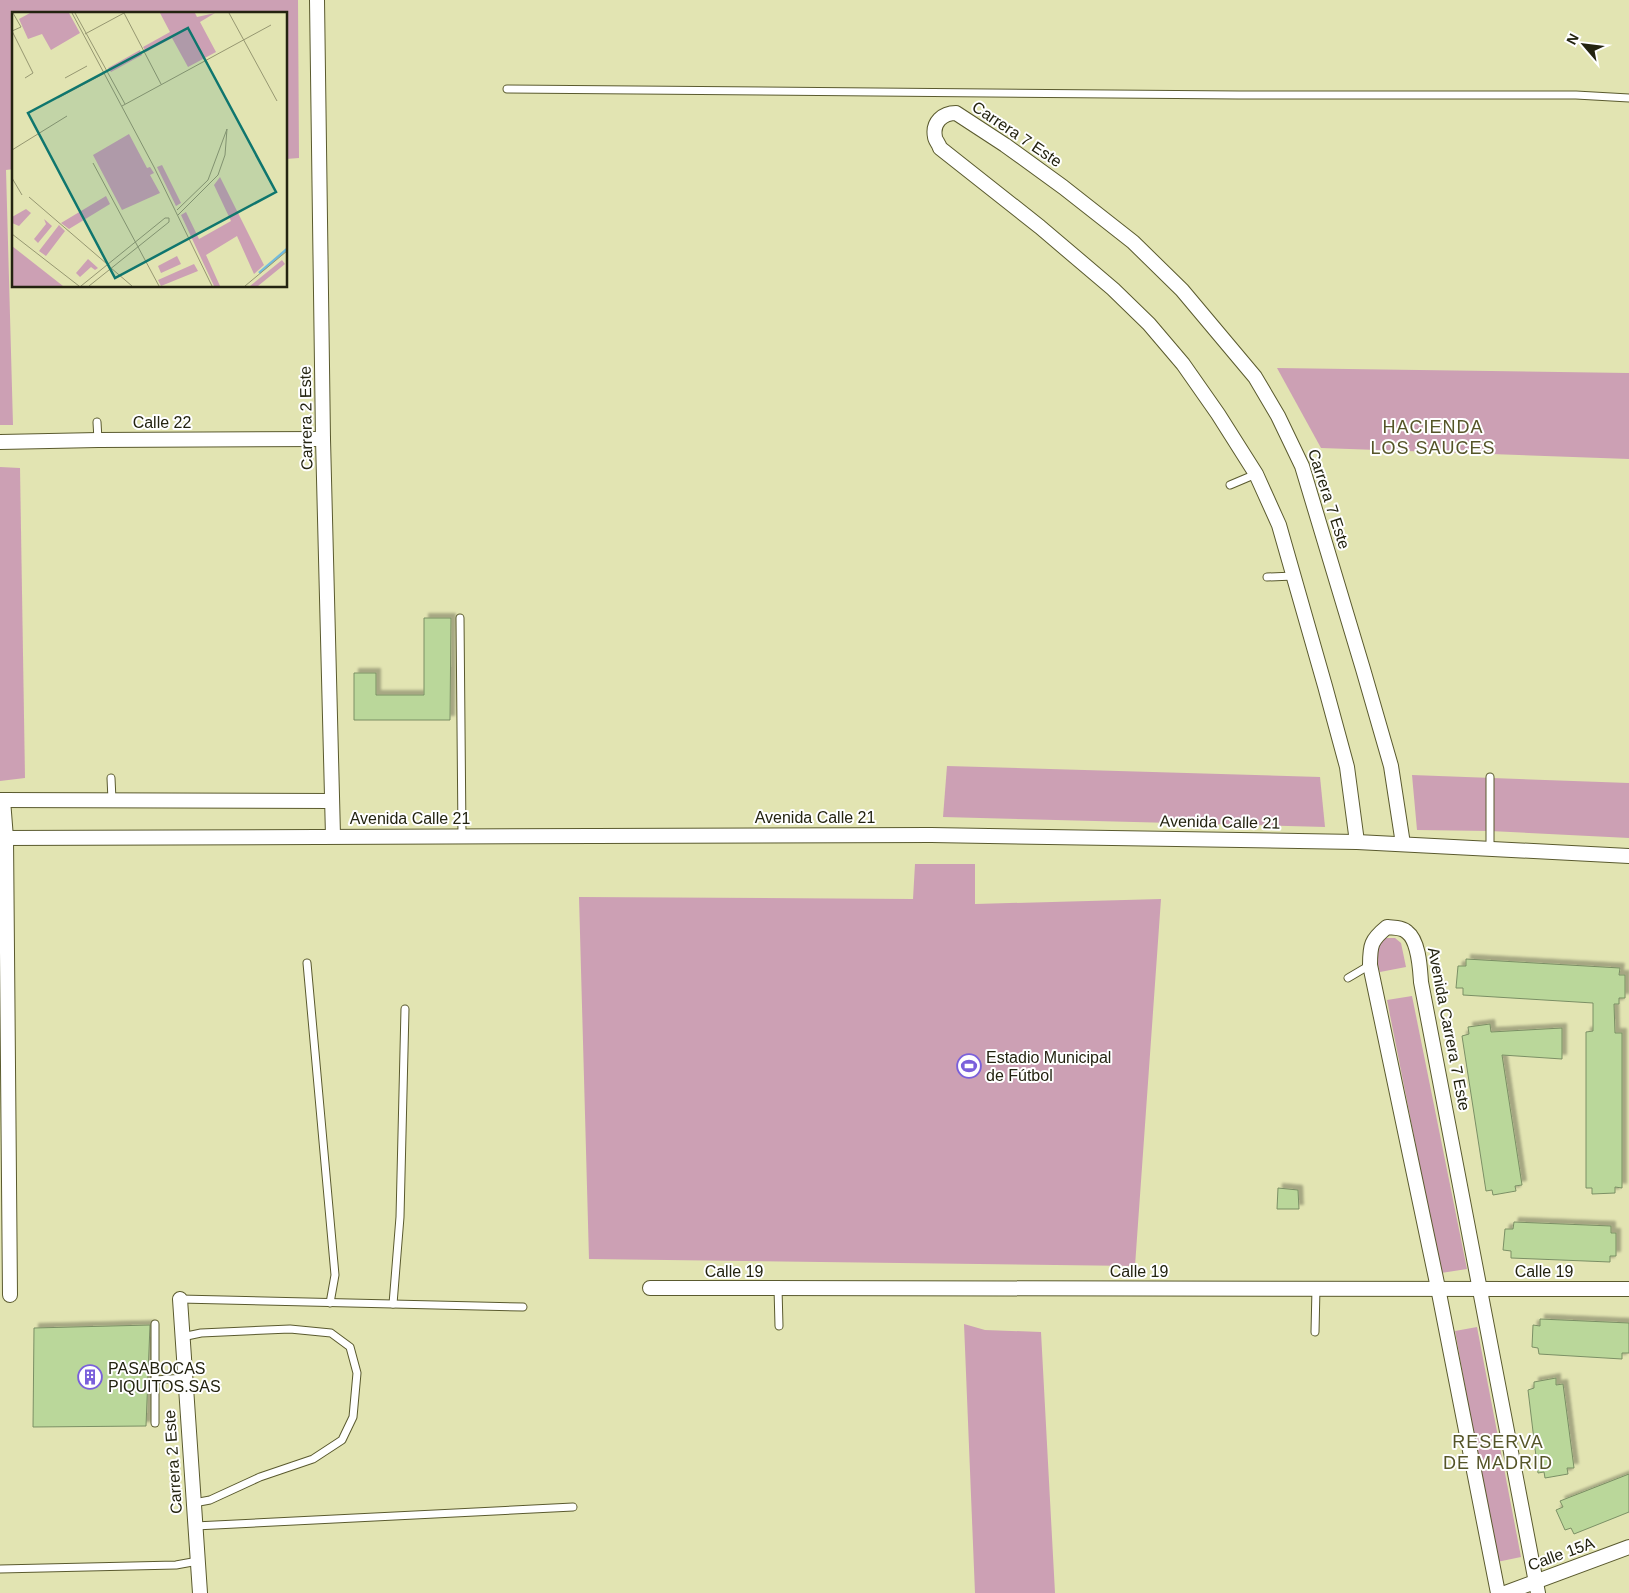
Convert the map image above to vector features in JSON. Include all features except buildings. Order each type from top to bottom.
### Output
[{"type":"street","name":"Carrera 2 Este","points":[[317,0],[323,439],[333,836]]},
{"type":"street","name":"Carrera 7 Este","points":[[1357,842],[1347,767],[1294,576],[1278,525],[1256,474],[1193,378],[1149,324],[1113,289],[1048,233],[940,148],[934,138],[936,126],[941,117],[948,113],[956,114],[1005,145],[1064,187],[1133,242],[1182,290],[1255,377],[1278,416],[1302,466],[1391,766],[1403,844]]},
{"type":"street","name":"Calle 22","points":[[0,442],[323,439]]},
{"type":"street","name":"Avenida Calle 21","points":[[2,800],[332,801]]},
{"type":"street","points":[[2,800],[4,1083],[10,1295]]},
{"type":"street","name":"Avenida Calle 21","points":[[3,838],[931,835],[1357,842],[1629,856]]},
{"type":"street","name":"Avenida Carrera 7 Este","points":[[1498,1593],[1438,1288],[1370,964],[1370,950],[1374,937],[1387,927],[1398,928],[1408,932],[1416,946],[1423,992],[1537,1587]]},
{"type":"street","name":"Calle 19","points":[[650,1288],[1629,1288]]},
{"type":"street","name":"Carrera 2 Este","points":[[180,1299],[200,1593]]},
{"type":"street","name":"Calle 15A","points":[[1505,1593],[1537,1587],[1579,1567],[1629,1547]]},
{"type":"lane","points":[[507,89],[1239,95],[1576,95],[1629,98]]},
{"type":"lane","points":[[97,422],[98,440]]},
{"type":"lane","points":[[1230,485],[1256,474]]},
{"type":"lane","points":[[1267,577],[1294,576]]},
{"type":"lane","points":[[460,618],[462,836]]},
{"type":"lane","points":[[1490,777],[1490,849]]},
{"type":"lane","points":[[111,778],[112,800]]},
{"type":"lane","points":[[307,963],[335,1275],[330,1303]]},
{"type":"lane","points":[[1348,978],[1370,964]]},
{"type":"lane","points":[[393,1304],[400,1217],[405,1009]]},
{"type":"lane","points":[[778,1288],[779,1326]]},
{"type":"lane","points":[[1315,1332],[1316,1288]]},
{"type":"lane","points":[[180,1299],[523,1307]]},
{"type":"lane","points":[[155,1324],[155,1423]]},
{"type":"lane","points":[[182,1336],[201,1333],[290,1329],[331,1332],[350,1347],[357,1373],[353,1417],[342,1440],[313,1459],[260,1477],[210,1500],[194,1503]]},
{"type":"lane","points":[[155,1380],[185,1378]]},
{"type":"lane","points":[[195,1526],[573,1507]]},
{"type":"lane","points":[[0,1569],[176,1565],[198,1561]]},
{"type":"shaded area","points":[[0,0],[298,0],[299,158],[288,159],[288,12],[12,12],[12,169],[6,170],[13,425],[0,425]]},
{"type":"shaded area","points":[[1277,368],[1629,373],[1629,459],[1321,448]]},
{"type":"shaded area","points":[[0,467],[20,468],[25,778],[0,781]]},
{"type":"shaded area","points":[[947,766],[1320,777],[1325,827],[943,817]]},
{"type":"shaded area","points":[[1412,775],[1629,783],[1629,838],[1490,831],[1417,830]]},
{"type":"shaded area","points":[[915,864],[975,864],[975,904],[1161,899],[1135,1266],[589,1259],[579,897],[913,899]]},
{"type":"shaded area","points":[[1386,938],[1395,938],[1401,943],[1406,967],[1380,972],[1375,955],[1377,945]]},
{"type":"shaded area","points":[[1412,996],[1467,1269],[1441,1273],[1387,1000]]},
{"type":"shaded area","points":[[964,1324],[985,1330],[1041,1332],[1055,1593],[975,1593]]},
{"type":"shaded area","points":[[1477,1327],[1521,1557],[1497,1562],[1455,1331]]},
{"type":"place","name":"Estadio Municipal de Fútbol","points":[[969,1066]]},
{"type":"place","name":"PASABOCAS PIQUITOS.SAS","points":[[90,1377]]},
{"type":"district","name":"HACIENDA LOS SAUCES","points":[[1433,437]]},
{"type":"district","name":"RESERVA DE MADRID","points":[[1498,1452]]}]
